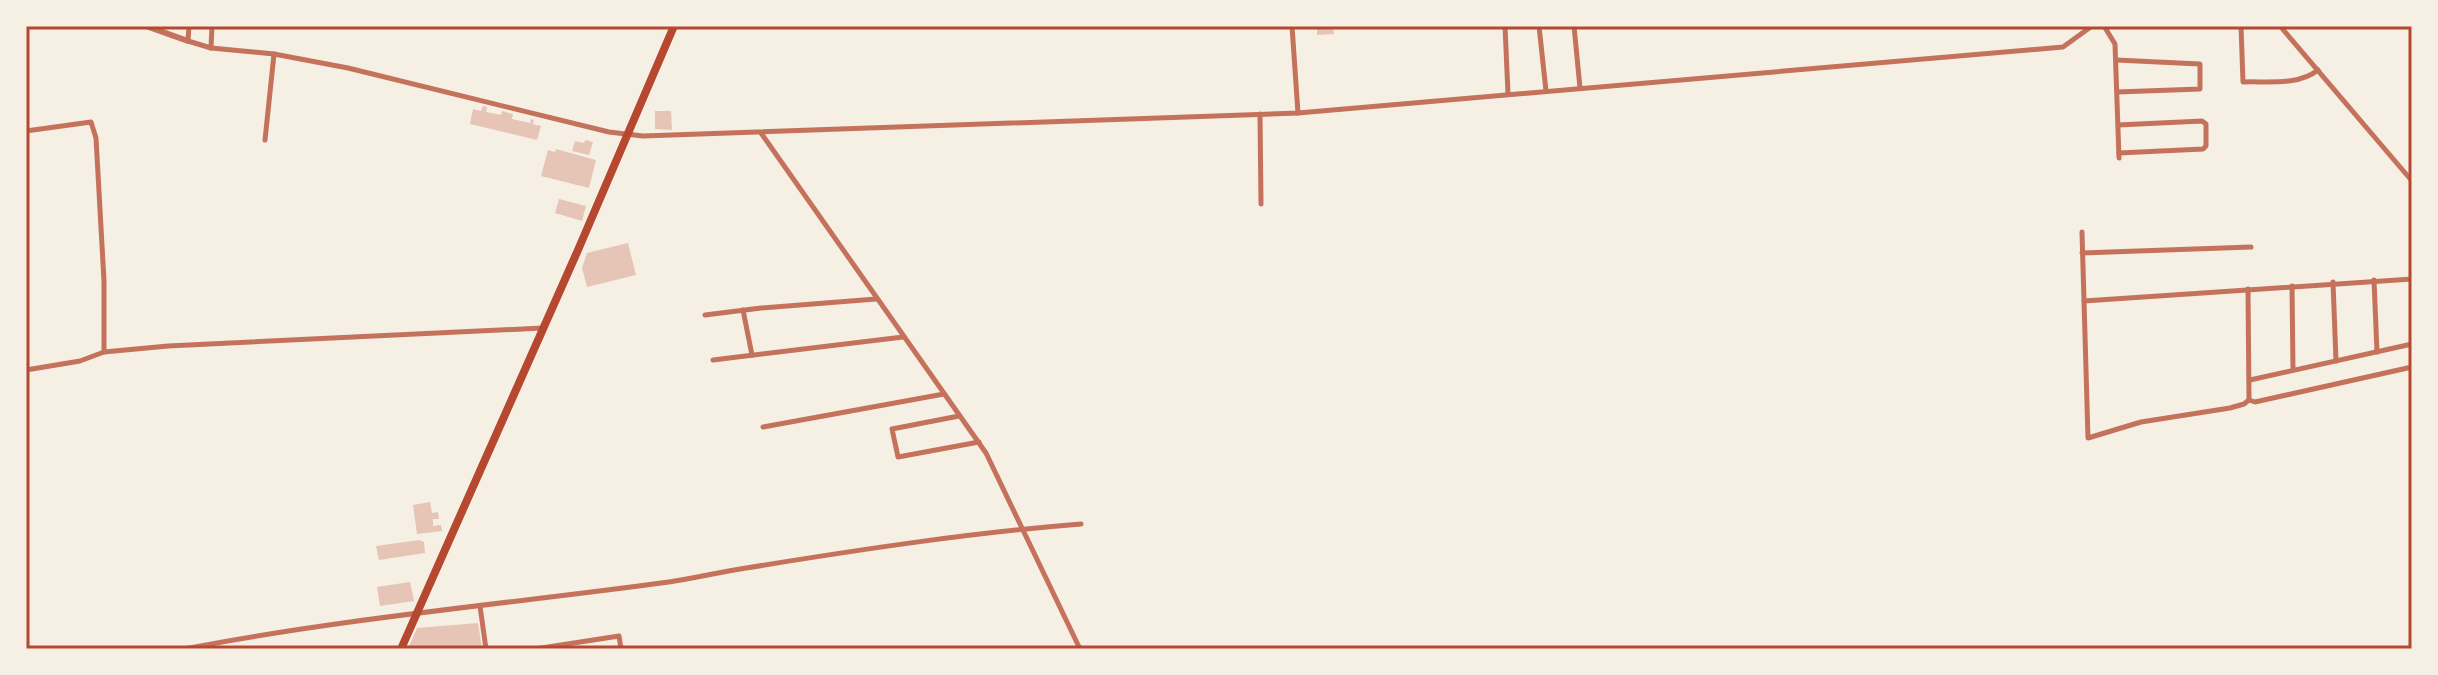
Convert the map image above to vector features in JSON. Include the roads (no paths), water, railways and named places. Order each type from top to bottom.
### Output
[{"type":"highway","points":[[401,649],[674,26]]},
{"type":"street","points":[[146,26],[211,48],[274,54],[348,68],[627,135],[697,136],[1298,113],[2063,47],[2092,26]]},
{"type":"street","points":[[188,41],[189,26]]},
{"type":"street","points":[[211,48],[212,26]]},
{"type":"street","points":[[1292,26],[1298,113]]},
{"type":"street","points":[[1505,26],[1508,94]]},
{"type":"street","points":[[1539,26],[1546,91]]},
{"type":"street","points":[[1574,26],[1580,88]]},
{"type":"street","points":[[2104,26],[2115,44],[2119,156],[2203,149],[2206,146],[2206,124],[2202,121],[2118,125]]},
{"type":"street","points":[[2241,26],[2243,82],[2299,80],[2318,70]]},
{"type":"street","points":[[2280,26],[2412,181]]},
{"type":"street","points":[[265,140],[274,54]]},
{"type":"street","points":[[2116,60],[2200,64],[2200,89],[2117,92]]},
{"type":"street","points":[[1260,114],[1261,204]]},
{"type":"street","points":[[26,131],[91,122],[96,138],[104,281],[104,352]]},
{"type":"street","points":[[761,132],[979,442],[1080,649]]},
{"type":"street","points":[[2082,232],[2088,438],[2141,422],[2244,404],[2249,400],[2248,289]]},
{"type":"street","points":[[2082,253],[2251,247]]},
{"type":"street","points":[[2084,301],[2412,279]]},
{"type":"street","points":[[2374,280],[2377,352]]},
{"type":"street","points":[[2333,282],[2336,361]]},
{"type":"street","points":[[2292,286],[2293,370]]},
{"type":"street","points":[[705,315],[877,299]]},
{"type":"street","points":[[743,310],[752,355]]},
{"type":"street","points":[[26,370],[80,361],[104,352],[168,346],[543,328]]},
{"type":"street","points":[[713,360],[903,337]]},
{"type":"street","points":[[2250,380],[2412,344]]},
{"type":"street","points":[[2249,400],[2255,402],[2412,367]]},
{"type":"street","points":[[763,427],[944,394]]},
{"type":"street","points":[[960,416],[892,429],[898,457],[979,442]]},
{"type":"street","points":[[184,649],[418,611],[669,582],[831,554],[1023,528],[1081,524]]},
{"type":"street","points":[[480,606],[486,649]]},
{"type":"street","points":[[535,649],[570,647],[619,636],[621,649]]},
{"type":"street","points":[[232,640],[235,649]]}]
